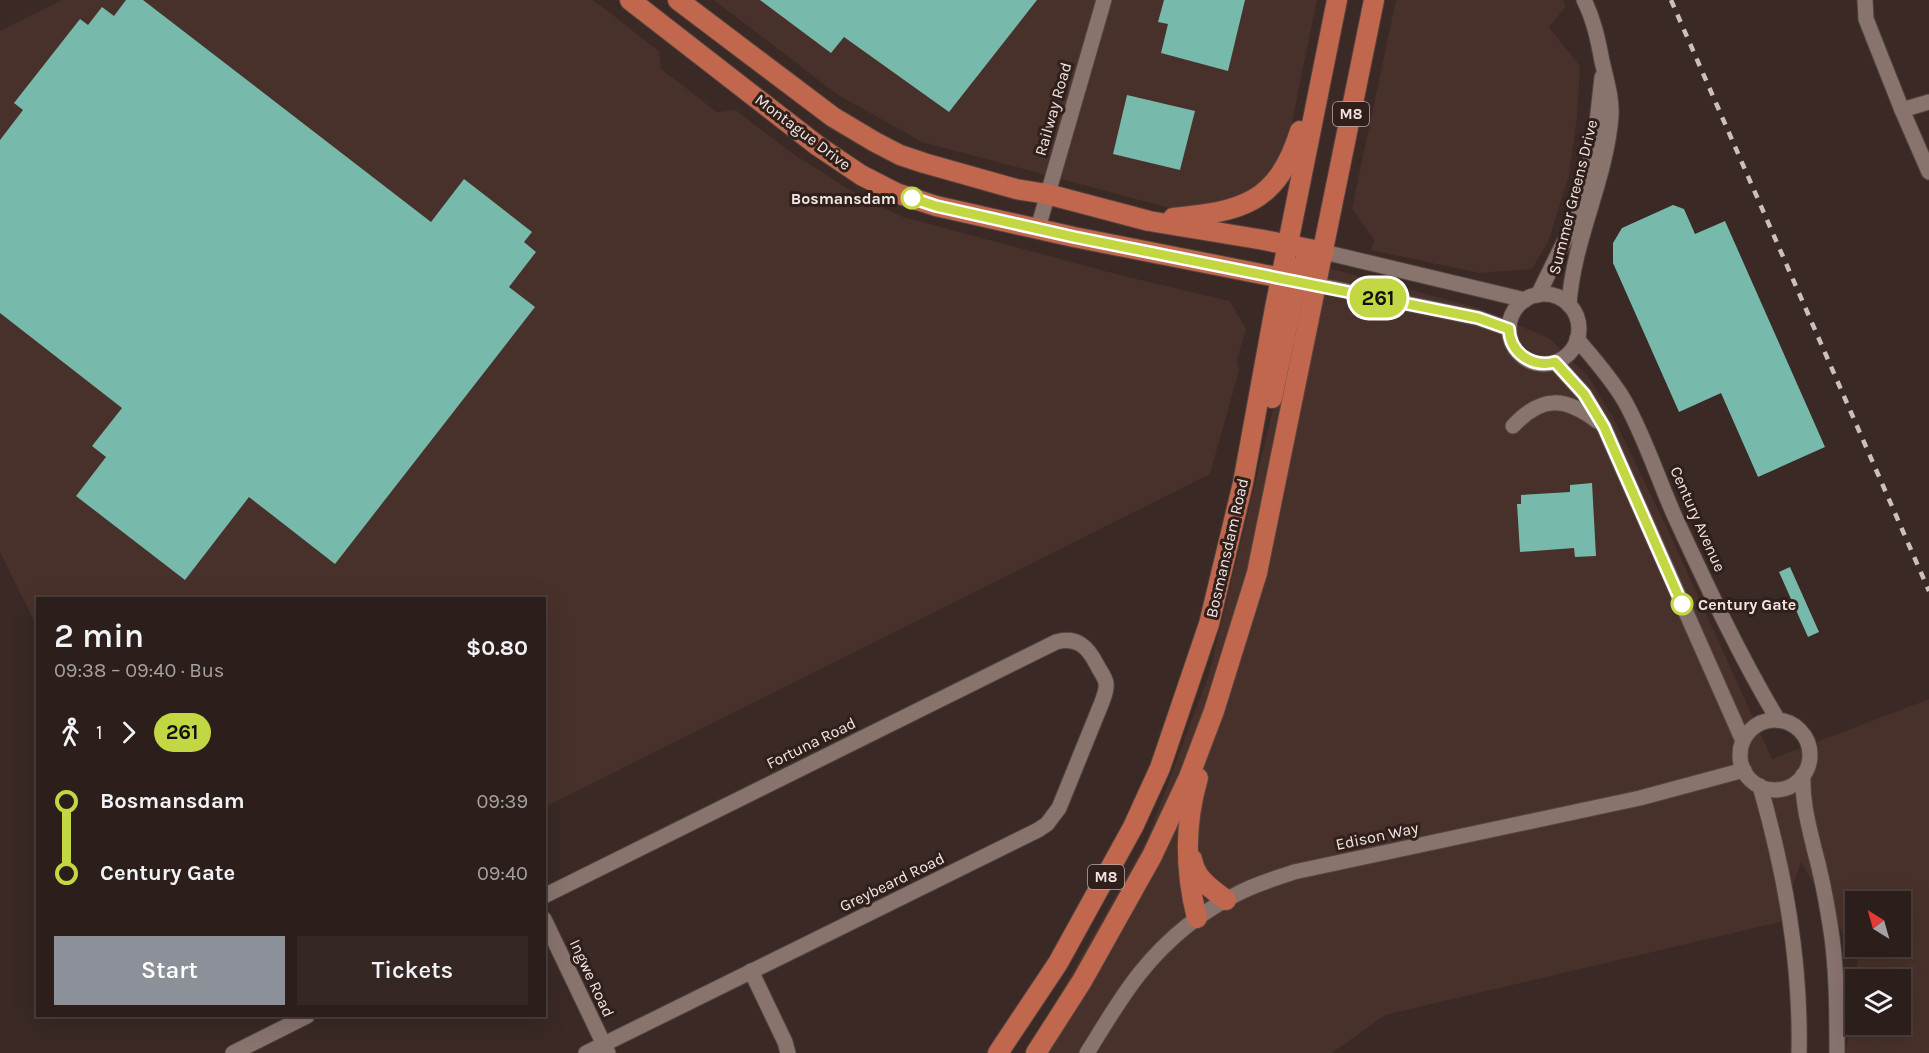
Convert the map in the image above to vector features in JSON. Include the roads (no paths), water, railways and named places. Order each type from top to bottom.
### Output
[{"type":"main road","name":"Montague Drive","points":[[630,0],[818,146],[861,175],[896,193],[936,206],[1317,285]]},
{"type":"main road","name":"Montague Drive","points":[[678,0],[833,117],[900,155],[1016,189],[1047,194],[1149,221],[1324,252]]},
{"type":"main road","name":"M8","points":[[1289,280],[1288,245],[1336,0]]},
{"type":"main road","name":"Bosmansdam Road","points":[[1036,1053],[1083,981],[1152,856],[1189,777],[1214,711],[1257,573],[1374,0]]},
{"type":"main road","points":[[1149,221],[1230,210],[1253,200],[1274,185],[1284,172],[1296,146],[1327,45]]},
{"type":"main road","points":[[1289,280],[1305,260],[1324,252]]},
{"type":"main road","name":"Bosmansdam Road","points":[[998,1053],[1058,963],[1133,827],[1160,768],[1209,624],[1244,483],[1268,413],[1289,280]]},
{"type":"main road","points":[[1197,918],[1188,874],[1188,842],[1194,793],[1208,745],[1214,711]]},
{"type":"main road","points":[[1188,842],[1198,876],[1226,900]]},
{"type":"street","name":"Railway Road","points":[[1038,228],[1104,0]]},
{"type":"street","name":"Summer Greens Drive","points":[[1569,305],[1570,287],[1579,244],[1605,154],[1610,125],[1611,103],[1599,38],[1584,0]]},
{"type":"street","points":[[1865,0],[1866,19],[1929,172]]},
{"type":"street","name":"Summer Greens Drive","points":[[1532,298],[1567,236],[1586,177],[1596,131],[1603,62]]},
{"type":"street","points":[[1902,110],[1929,102]]},
{"type":"street","points":[[1324,252],[1532,298],[1553,295],[1569,305],[1578,323],[1577,339],[1569,353],[1555,362],[1539,363],[1526,358],[1512,344],[1509,329],[1513,313],[1532,298]]},
{"type":"street","points":[[1317,285],[1478,318],[1509,329]]},
{"type":"street","name":"Century Avenue","points":[[1577,339],[1611,380],[1630,411],[1699,567],[1761,691],[1778,720]]},
{"type":"street","points":[[1555,362],[1584,394],[1604,427],[1743,741]]},
{"type":"street","points":[[1513,426],[1532,410],[1560,403],[1578,408],[1604,427]]},
{"type":"street","name":"Fortuna Road","points":[[546,895],[1056,642],[1072,640],[1083,644],[1092,655]]},
{"type":"street","name":"Greybeard Road","points":[[586,1053],[606,1049],[751,971],[1047,824],[1059,808],[1105,693],[1106,683],[1092,655]]},
{"type":"street","points":[[1803,776],[1796,782],[1778,789],[1760,786],[1750,780],[1743,770],[1740,751],[1743,741],[1753,727],[1769,720],[1778,720],[1795,726],[1808,743],[1808,765],[1803,776],[1802,794],[1831,926],[1837,990],[1837,1053]]},
{"type":"street","name":"Edison Way","points":[[1087,1053],[1138,975],[1176,934],[1197,918],[1243,890],[1294,872],[1640,798],[1743,770]]},
{"type":"street","points":[[1760,786],[1782,869],[1793,936],[1799,1053]]},
{"type":"street","name":"Ingwe Road","points":[[546,923],[606,1049]]},
{"type":"street","points":[[751,971],[788,1053]]},
{"type":"street","points":[[233,1053],[305,1017]]},
{"type":"railway","points":[[1671,0],[1929,591]]},
{"type":"place","name":"Bosmansdam","points":[[912,198]]},
{"type":"place","name":"Century Gate","points":[[1682,604]]}]
